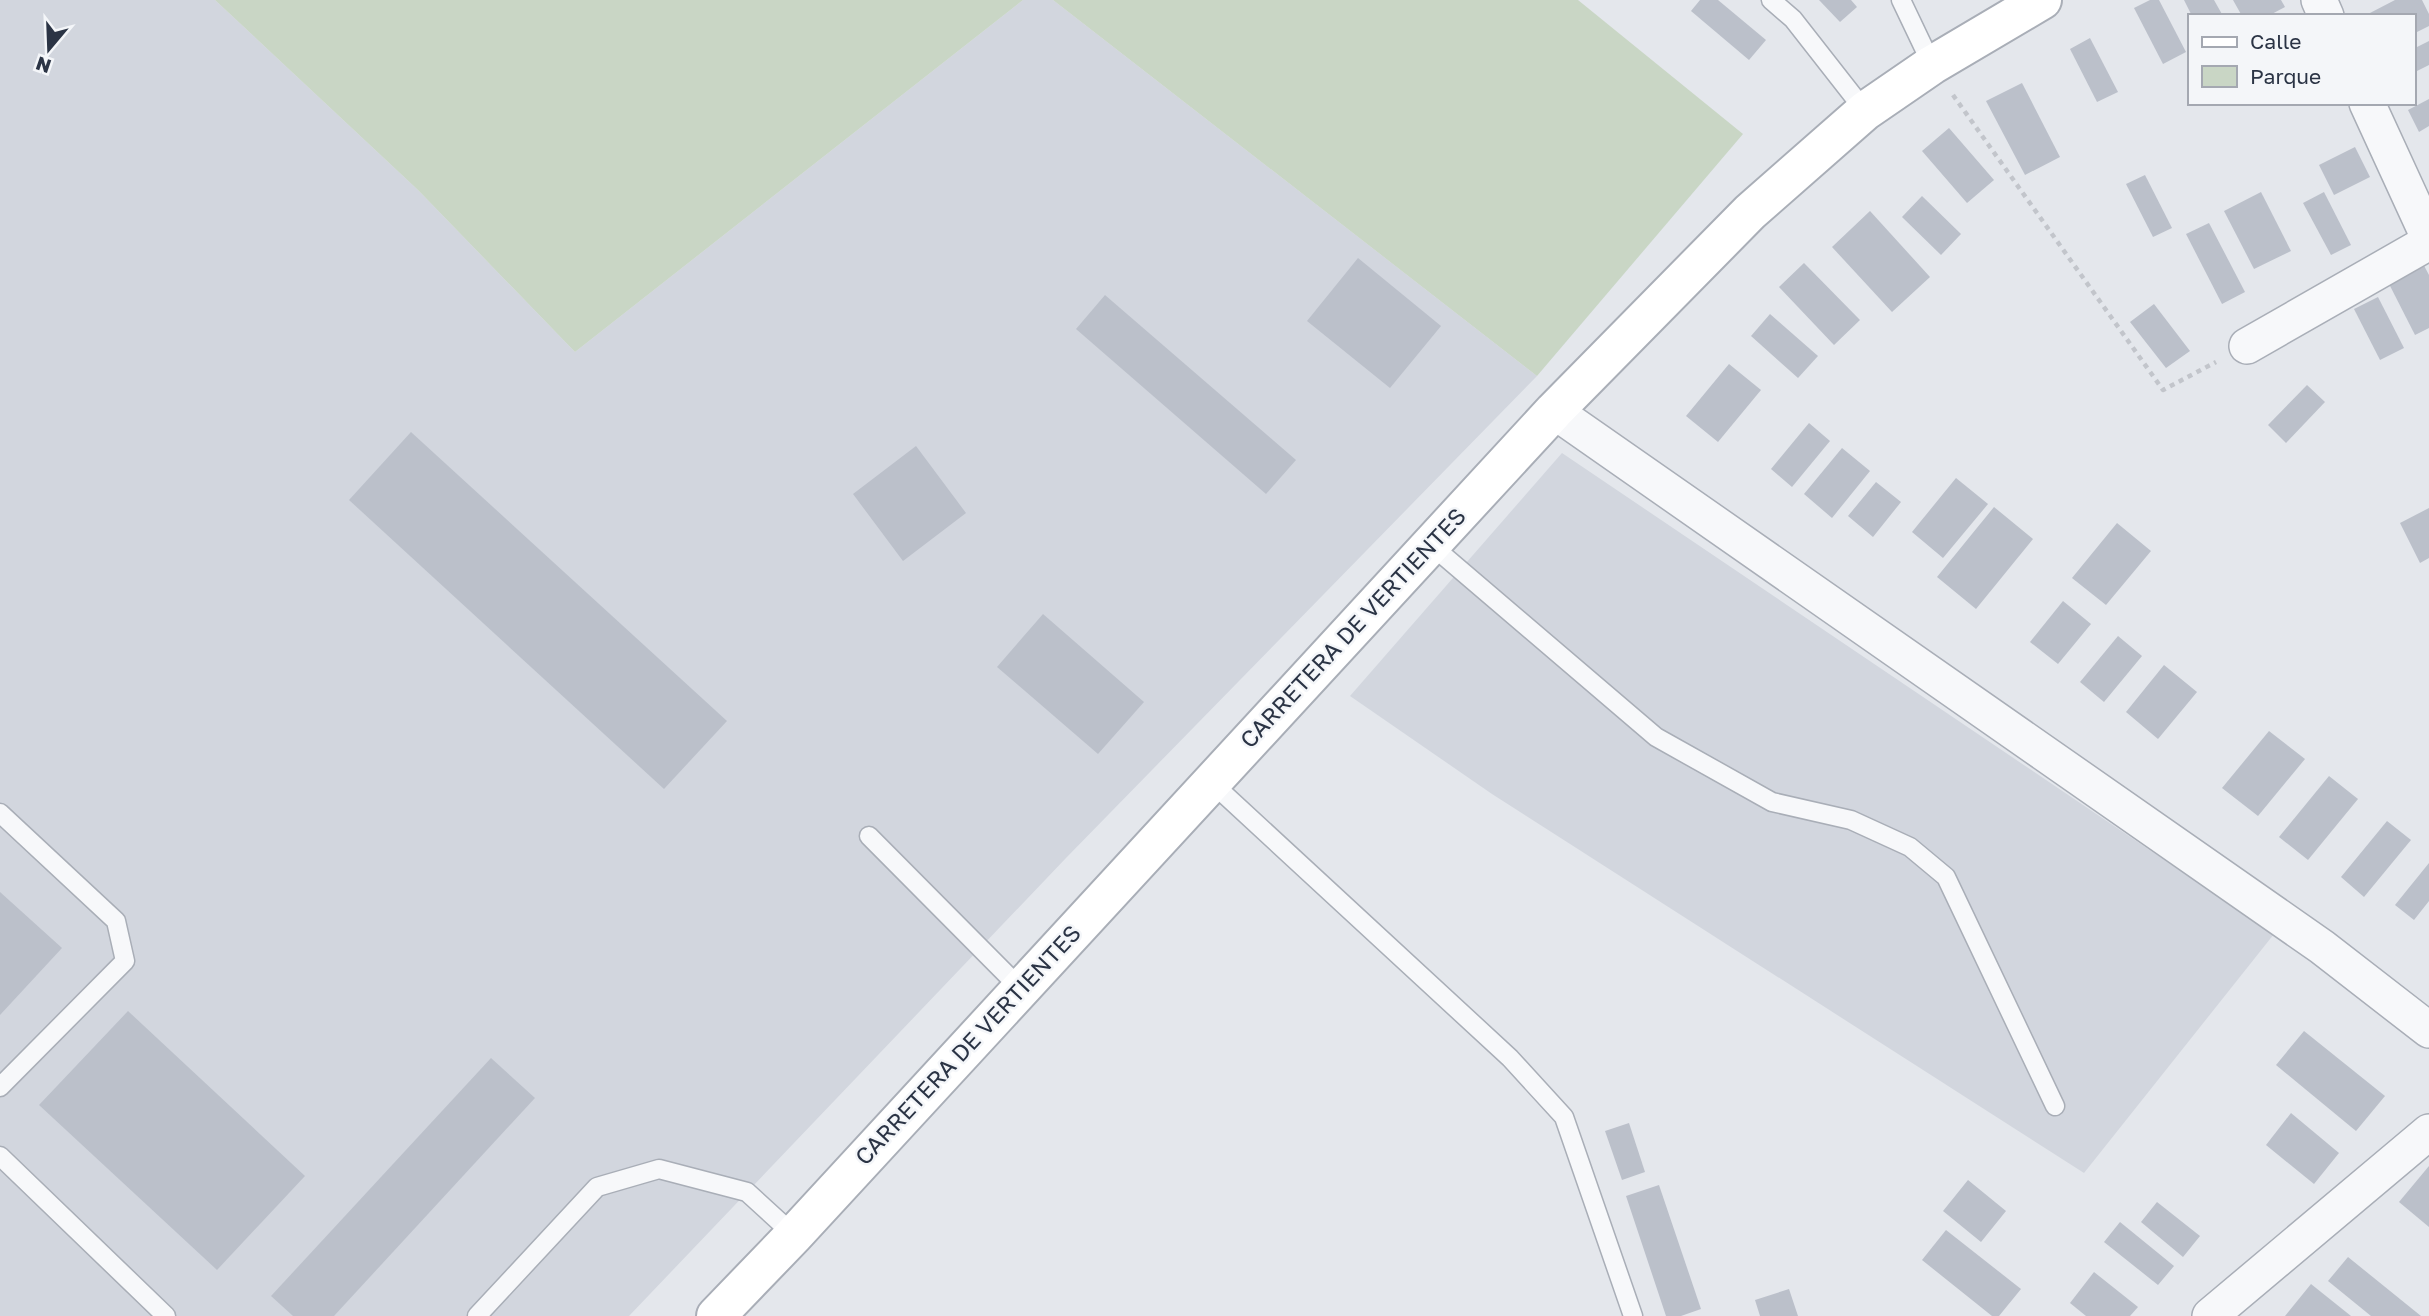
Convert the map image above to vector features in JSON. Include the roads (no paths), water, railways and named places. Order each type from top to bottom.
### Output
[{"type":"main road","name":"CARRETERA DE VERTIENTES","points":[[716,1316],[794,1235],[1554,411],[1750,212],[1866,111],[1933,65],[2042,0]]},
{"type":"street","points":[[2246,346],[2429,240],[2368,105]]},
{"type":"street","points":[[1554,411],[2310,939],[2429,1030]]},
{"type":"street","points":[[2210,1316],[2429,1132]]},
{"type":"lane","points":[[1771,0],[1793,19],[1866,111]]},
{"type":"lane","points":[[1901,0],[1933,65]]},
{"type":"lane","points":[[1430,544],[1656,737],[1772,802],[1851,820],[1910,847],[1946,877],[2054,1106]]},
{"type":"lane","points":[[1210,781],[1510,1058],[1564,1117],[1633,1316]]},
{"type":"lane","points":[[0,814],[116,921],[124,961],[0,1087]]},
{"type":"lane","points":[[869,836],[1020,988]]},
{"type":"lane","points":[[0,1156],[166,1316]]},
{"type":"lane","points":[[477,1316],[597,1186],[659,1169],[747,1192],[794,1235]]}]
